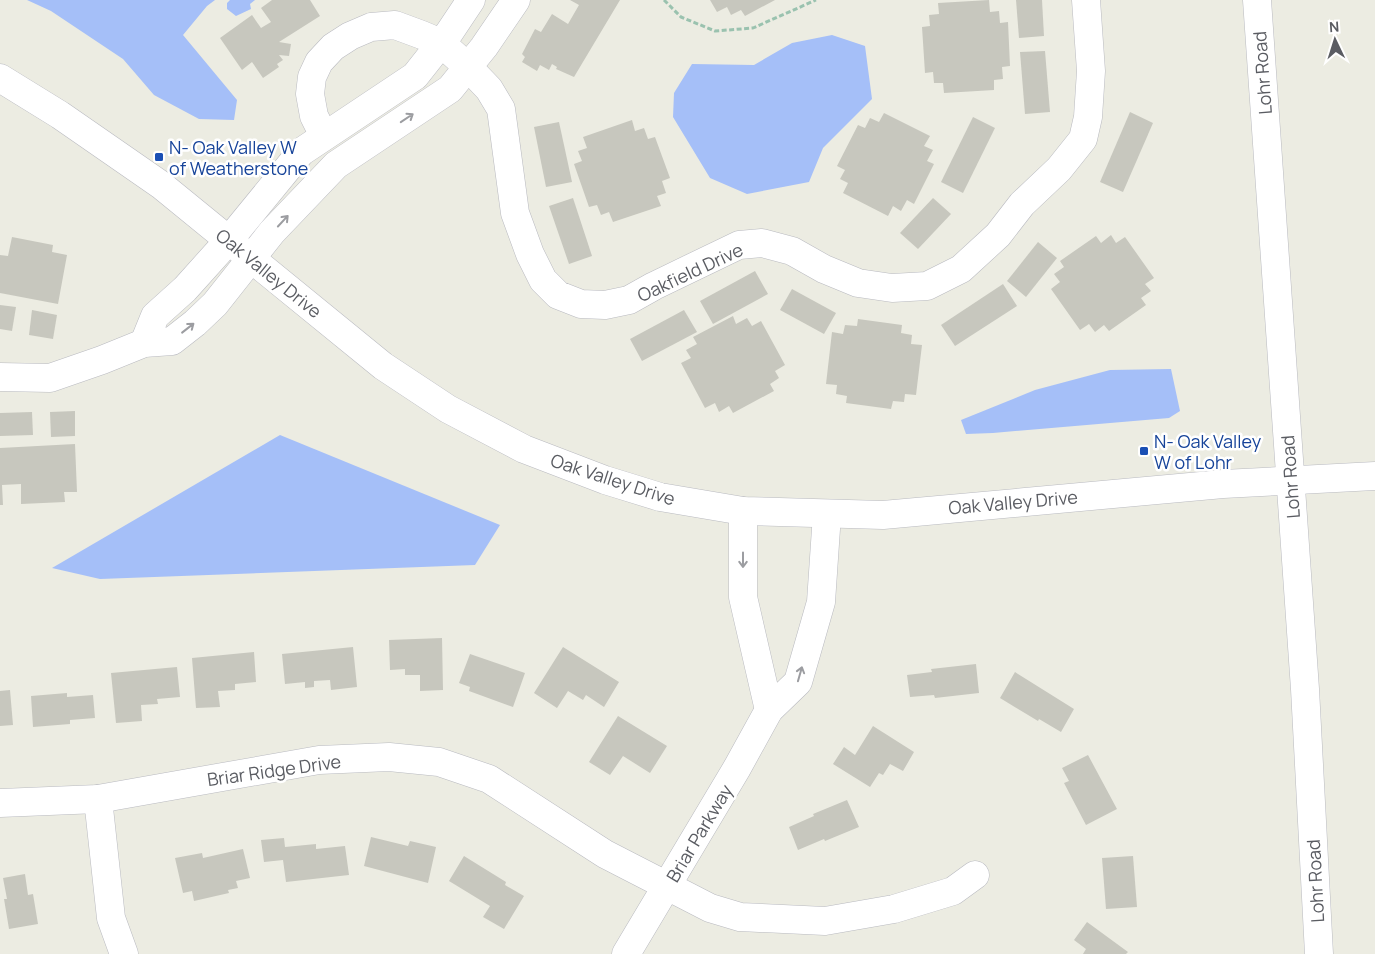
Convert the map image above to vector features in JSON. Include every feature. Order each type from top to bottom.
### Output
[{"type":"street","points":[[144,343],[155,316],[185,289],[229,240],[296,157],[324,136],[415,76],[471,0]]},
{"type":"street","points":[[0,377],[50,378],[144,343],[172,341],[195,324],[214,304],[250,258],[336,165],[450,89],[516,0]]},
{"type":"street","name":"Oakfield Drive","points":[[324,136],[314,116],[310,94],[312,77],[319,62],[333,47],[350,36],[371,27],[395,25],[440,44],[468,67],[490,89],[501,109],[515,213],[530,254],[543,280],[558,295],[580,304],[605,305],[630,300],[654,286],[739,245],[762,243],[792,251],[824,269],[858,283],[892,288],[927,286],[961,270],[998,235],[1022,204],[1059,169],[1083,139],[1088,117],[1091,71],[1086,0]]},
{"type":"street","name":"Lohr Road","points":[[1257,0],[1305,689],[1319,954]]},
{"type":"street","name":"Oak Valley Drive","points":[[0,78],[60,115],[161,186],[383,366],[448,409],[524,450],[605,480],[660,497],[743,511],[883,515],[1223,484],[1375,476]]},
{"type":"street","points":[[296,157],[320,182]]},
{"type":"street","points":[[743,511],[743,597],[769,710]]},
{"type":"street","name":"Briar Parkway","points":[[626,954],[769,710],[798,682],[821,602],[827,514]]},
{"type":"street","name":"Briar Ridge Drive","points":[[0,803],[98,799],[319,760],[389,757],[438,762],[488,779],[605,854],[710,908],[740,917],[825,920],[894,909],[953,891],[974,875]]},
{"type":"street","points":[[98,799],[111,918],[124,954]]},
{"type":"path","points":[[664,0],[681,17],[716,31],[753,28],[816,0]]},
{"type":"water","points":[[27,0],[215,0],[207,6],[183,35],[237,100],[234,120],[199,119],[154,95],[123,59],[51,11]]},
{"type":"water","points":[[230,0],[255,0],[250,4],[251,9],[236,16],[227,9],[227,3]]},
{"type":"water","points":[[832,35],[865,46],[872,99],[823,148],[809,182],[747,194],[710,178],[673,117],[674,93],[692,64],[754,65],[792,43]]},
{"type":"water","points":[[1171,369],[1180,411],[1169,418],[966,434],[961,420],[1035,390],[1110,370]]},
{"type":"water","points":[[280,435],[500,525],[475,565],[100,579],[52,568]]},
{"type":"building","points":[[272,0],[310,0],[320,16],[279,42],[291,44],[289,56],[279,55],[283,60],[277,64],[279,67],[263,78],[252,62],[242,70],[220,38],[252,15],[261,28],[271,22],[261,8]]},
{"type":"building","points":[[570,0],[620,0],[574,77],[556,69],[557,67],[552,64],[549,70],[540,65],[537,71],[522,62],[525,57],[522,54],[535,29],[541,32],[552,14],[568,24],[579,5]]},
{"type":"building","points":[[710,0],[775,0],[745,16],[741,10],[731,15],[727,7],[717,12]]},
{"type":"building","points":[[989,0],[990,12],[999,11],[1000,23],[1008,22],[1010,66],[1002,67],[1003,79],[994,80],[994,90],[944,93],[943,83],[934,83],[933,72],[925,73],[922,27],[930,26],[929,15],[939,14],[938,3]]},
{"type":"building","points":[[1016,0],[1042,0],[1044,36],[1019,38]]},
{"type":"building","points":[[1045,51],[1050,112],[1025,114],[1020,52]]},
{"type":"building","points":[[1130,112],[1153,123],[1123,192],[1100,182]]},
{"type":"building","points":[[884,113],[930,136],[924,146],[933,150],[927,161],[934,164],[914,204],[907,200],[901,211],[893,206],[888,216],[843,193],[848,183],[840,179],[845,170],[837,166],[858,125],[865,128],[870,118],[879,122]]},
{"type":"building","points":[[973,117],[995,128],[963,193],[941,182]]},
{"type":"building","points":[[632,120],[635,131],[644,128],[648,139],[655,137],[670,178],[662,181],[666,193],[657,196],[661,206],[613,222],[609,212],[601,215],[597,205],[589,207],[574,164],[582,161],[578,151],[587,148],[583,137]]},
{"type":"building","points":[[559,122],[572,182],[546,187],[534,127]]},
{"type":"building","points":[[573,198],[592,256],[569,264],[549,206]]},
{"type":"building","points":[[933,198],[951,214],[918,249],[900,233]]},
{"type":"building","points":[[1111,235],[1116,243],[1125,237],[1154,278],[1145,284],[1151,291],[1141,298],[1146,305],[1109,331],[1104,325],[1095,332],[1089,324],[1080,330],[1051,289],[1060,282],[1054,274],[1064,267],[1060,261],[1096,236],[1101,243]]},
{"type":"building","points":[[12,237],[53,245],[52,252],[67,255],[58,304],[0,293],[0,255],[8,256]]},
{"type":"building","points":[[1038,242],[1057,258],[1026,297],[1007,281]]},
{"type":"building","points":[[755,271],[768,294],[713,324],[700,301]]},
{"type":"building","points":[[1003,284],[1017,306],[955,346],[941,325]]},
{"type":"building","points":[[792,289],[836,313],[824,334],[780,310]]},
{"type":"building","points":[[0,305],[16,307],[12,331],[0,329]]},
{"type":"building","points":[[32,310],[57,315],[53,339],[29,335]]},
{"type":"building","points":[[684,310],[697,332],[642,361],[630,339]]},
{"type":"building","points":[[733,316],[736,324],[747,318],[752,326],[761,321],[785,365],[775,371],[779,378],[770,384],[774,391],[733,413],[729,406],[719,412],[715,403],[705,408],[681,363],[691,358],[686,350],[697,344],[693,337]]},
{"type":"building","points":[[858,319],[902,325],[901,333],[912,335],[911,344],[922,345],[916,395],[905,394],[904,402],[893,401],[891,409],[846,403],[847,396],[836,394],[837,385],[826,384],[832,332],[843,334],[845,325],[857,326]]},
{"type":"building","points":[[75,411],[75,436],[51,437],[50,412]]},
{"type":"building","points":[[32,412],[33,435],[0,436],[0,413]]},
{"type":"building","points":[[75,444],[77,492],[64,492],[65,502],[21,504],[21,484],[2,485],[3,505],[0,505],[0,448]]},
{"type":"building","points":[[442,638],[443,690],[420,691],[420,675],[405,675],[405,669],[390,670],[389,640]]},
{"type":"building","points":[[353,647],[357,687],[331,690],[330,680],[314,681],[314,687],[305,688],[305,682],[285,684],[282,654]]},
{"type":"building","points":[[563,647],[619,682],[604,707],[586,695],[583,700],[568,691],[557,708],[534,693]]},
{"type":"building","points":[[254,652],[256,682],[235,684],[235,690],[218,691],[220,707],[196,708],[192,658]]},
{"type":"building","points":[[470,654],[525,673],[513,707],[469,691],[470,687],[459,683]]},
{"type":"building","points":[[976,664],[979,693],[935,698],[934,695],[910,697],[907,675],[932,672],[931,669]]},
{"type":"building","points":[[177,667],[180,697],[157,699],[158,704],[141,705],[142,721],[116,723],[111,673]]},
{"type":"building","points":[[1015,672],[1074,709],[1061,732],[1039,719],[1038,721],[1000,698]]},
{"type":"building","points":[[10,690],[13,725],[0,726],[0,691]]},
{"type":"building","points":[[67,693],[67,697],[93,695],[95,718],[70,720],[70,724],[33,727],[31,696]]},
{"type":"building","points":[[618,716],[667,746],[650,773],[623,756],[610,775],[589,762]]},
{"type":"building","points":[[873,726],[914,752],[903,771],[890,764],[883,775],[879,773],[870,787],[833,764],[844,747],[855,755]]},
{"type":"building","points":[[1088,755],[1117,809],[1086,825],[1064,783],[1069,781],[1062,768]]},
{"type":"building","points":[[847,800],[859,827],[798,850],[789,827],[814,816],[813,814]]},
{"type":"building","points":[[371,837],[408,846],[410,841],[436,847],[428,883],[364,866]]},
{"type":"building","points":[[284,838],[285,847],[316,844],[316,849],[345,846],[349,875],[286,882],[283,860],[264,862],[261,840]]},
{"type":"building","points":[[243,849],[250,878],[236,881],[238,888],[228,890],[229,893],[194,901],[192,891],[183,893],[175,858],[202,853],[203,858]]},
{"type":"building","points":[[464,856],[506,882],[505,885],[524,896],[504,929],[483,917],[490,906],[449,881]]},
{"type":"building","points":[[1133,856],[1137,907],[1106,909],[1102,858]]},
{"type":"building","points":[[25,874],[28,895],[33,894],[38,924],[9,929],[4,899],[7,899],[3,878]]},
{"type":"building","points":[[1087,922],[1128,952],[1126,954],[1083,954],[1086,949],[1074,940]]},
{"type":"place","name":"N- Oak Valley W of Weatherstone","points":[[159,157]]},
{"type":"place","name":"N- Oak Valley W of Lohr","points":[[1144,451]]}]
